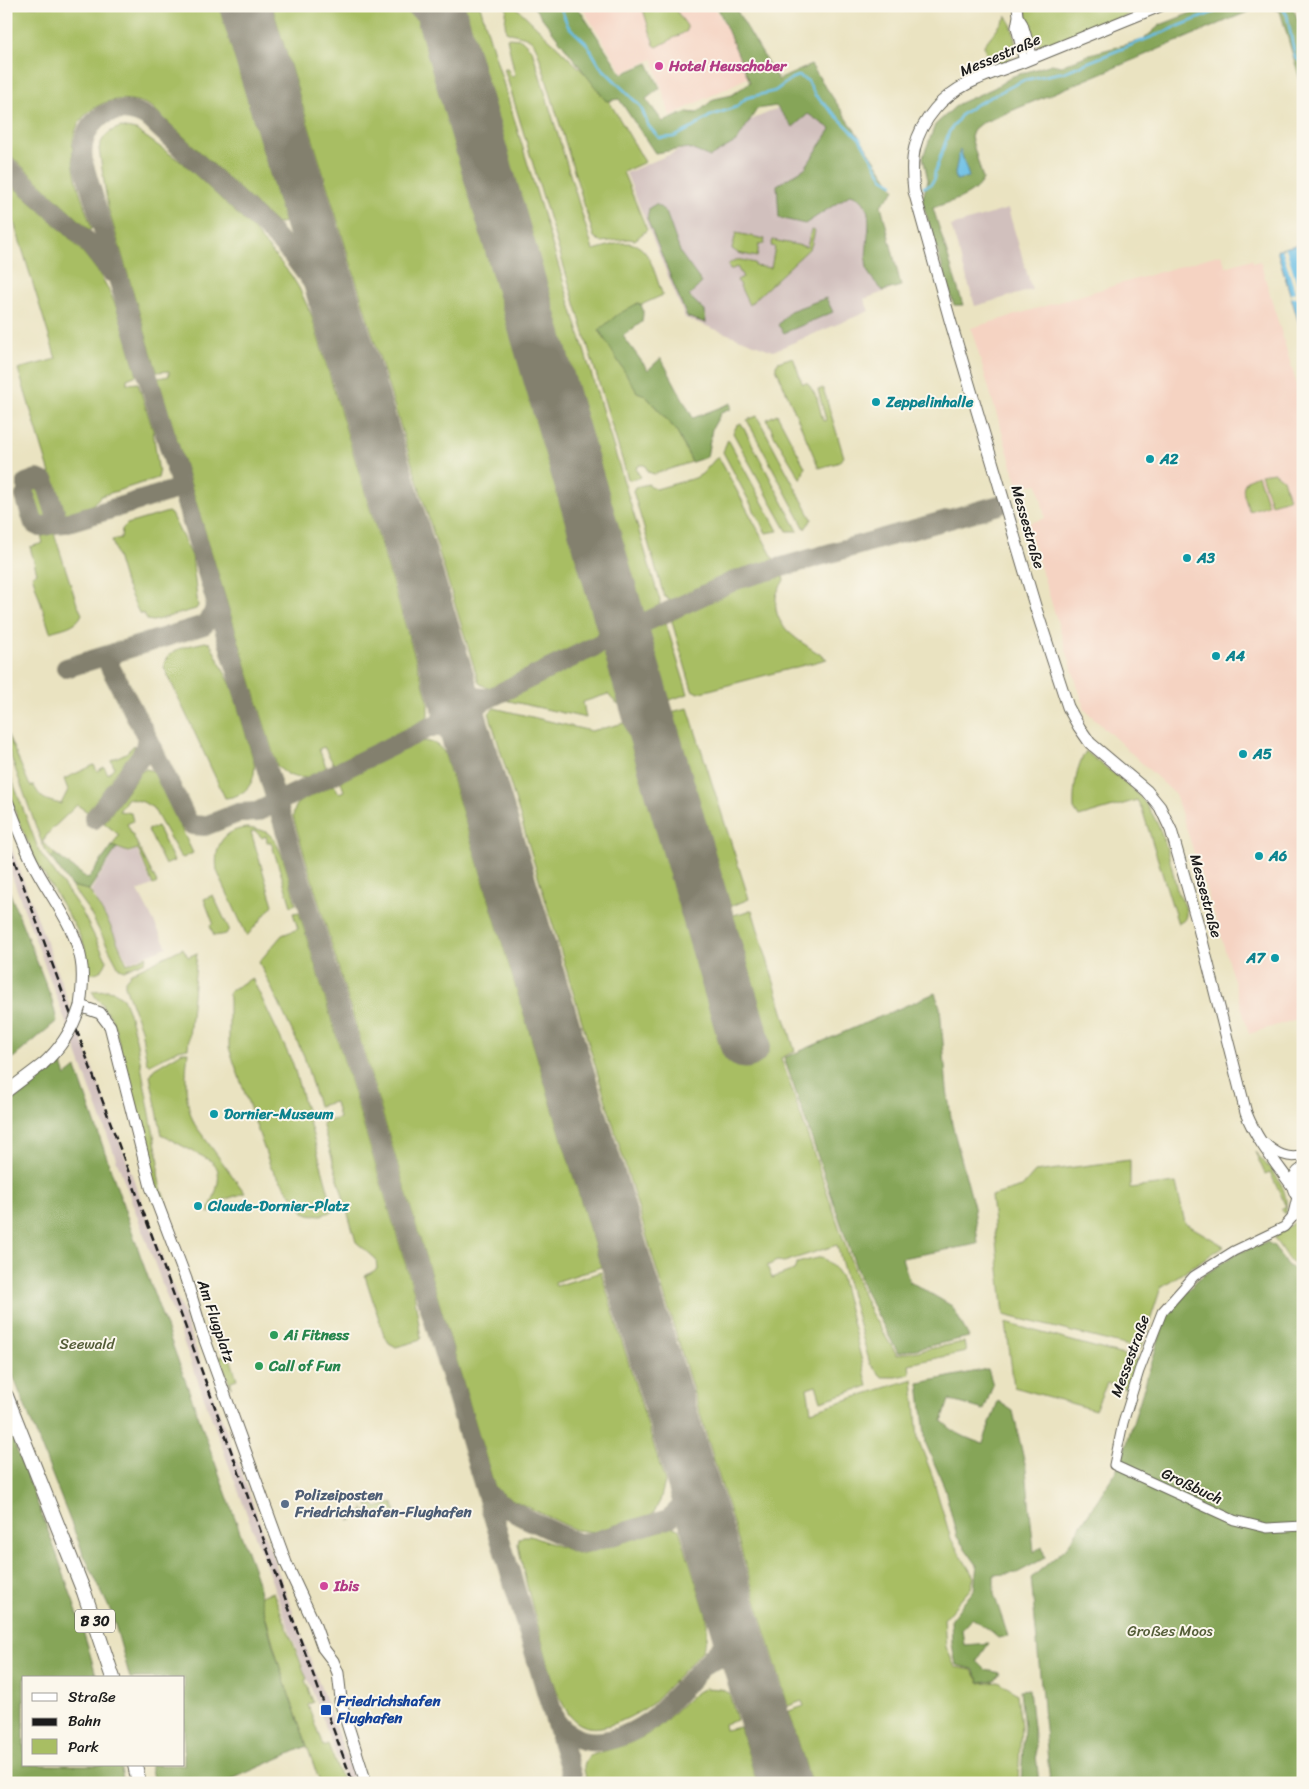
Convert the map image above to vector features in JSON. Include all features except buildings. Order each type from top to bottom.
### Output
[{"type":"main road","name":"B 30","points":[[6,1396],[74,1565],[96,1624],[112,1676]]},
{"type":"main road","points":[[135,1766],[138,1783]]},
{"type":"street","points":[[1018,6],[1016,27],[1028,60]]},
{"type":"street","name":"Messestraße","points":[[1160,6],[992,73],[956,90],[936,107],[922,126],[913,150],[914,191],[950,320],[1036,609],[1068,707],[1090,743],[1147,791],[1160,807],[1171,830],[1197,920],[1246,1113],[1261,1144],[1297,1195]]},
{"type":"street","points":[[6,798],[32,862],[67,922],[76,942],[81,960],[83,986],[76,1021],[62,1045],[44,1064],[6,1092]]},
{"type":"street","name":"Am Flugplatz","points":[[80,1006],[100,1013],[110,1026],[143,1161],[154,1195],[186,1279],[202,1332],[286,1563],[327,1655],[328,1664],[366,1783]]},
{"type":"street","points":[[1253,1130],[1272,1150],[1287,1156],[1303,1155]]},
{"type":"street","points":[[1272,1157],[1289,1165],[1303,1167]]},
{"type":"street","points":[[1292,1218],[1297,1195],[1294,1178],[1303,1167]]},
{"type":"street","name":"Messestraße","points":[[1124,1423],[1139,1371],[1162,1312],[1194,1276],[1234,1251],[1284,1227],[1292,1218],[1303,1211]]},
{"type":"street","name":"Großbuch","points":[[1124,1423],[1114,1465],[1234,1520],[1267,1528],[1303,1526]]},
{"type":"shaded area","points":[[581,6],[714,6],[736,45],[749,77],[670,116],[653,59],[623,72]]},
{"type":"shaded area","points":[[798,100],[836,131],[874,207],[890,290],[864,299],[869,311],[773,351],[685,318],[626,173]]},
{"type":"shaded area","points":[[1008,209],[1032,290],[975,306],[951,226]]},
{"type":"shaded area","points":[[1221,254],[1226,267],[1252,259],[1253,263],[1260,261],[1303,405],[1303,1017],[1249,1034],[1219,929],[1175,794],[1085,710],[1027,524],[1045,518],[1038,484],[1018,486],[971,328]]},
{"type":"shaded area","points":[[6,833],[356,1783],[346,1783],[6,860]]},
{"type":"shaded area","points":[[117,849],[129,853],[137,850],[152,885],[138,891],[167,947],[128,962],[91,890]]},
{"type":"green space","points":[[6,6],[219,6],[285,222],[277,224],[152,107],[135,101],[123,100],[104,103],[87,113],[77,127],[73,142],[76,178],[92,229],[90,230],[12,157],[6,149]]},
{"type":"green space","points":[[272,6],[480,6],[660,601],[658,610],[491,690],[479,683]]},
{"type":"green space","points":[[507,6],[515,6],[603,91],[645,162],[623,172],[647,230],[635,240],[601,242],[594,237],[537,49],[528,38],[506,31]]},
{"type":"green space","points":[[533,6],[577,6],[622,74],[648,63],[660,88],[646,99],[663,122],[687,112],[697,113],[714,99],[732,95],[750,82],[717,6],[738,6],[737,11],[778,80],[811,65],[895,190],[881,205],[901,286],[883,291],[869,274],[866,258],[869,226],[868,215],[866,206],[860,199],[851,194],[805,224],[779,218],[777,185],[805,168],[831,129],[808,114],[793,127],[776,106],[757,109],[737,141],[710,157],[688,148],[655,153],[619,99],[606,101]]},
{"type":"green space","points":[[642,6],[673,6],[687,26],[687,31],[657,47],[654,45]]},
{"type":"green space","points":[[1025,6],[1150,6],[1056,44],[1041,48],[1031,35]]},
{"type":"green space","points":[[1209,6],[1262,6],[980,124],[974,129],[971,137],[983,179],[968,194],[933,208],[963,305],[954,305],[922,201],[928,180],[923,157],[935,125],[958,104],[994,88],[1013,76],[1052,64],[1061,66],[1090,54],[1143,40],[1160,25]]},
{"type":"green space","points":[[1265,6],[1292,6],[1303,32],[1303,83],[1301,83],[1280,11]]},
{"type":"green space","points":[[1007,16],[1014,34],[1014,54],[1007,61],[989,68],[984,45]]},
{"type":"green space","points":[[507,38],[521,39],[532,50],[593,250],[620,243],[633,244],[646,254],[650,261],[663,295],[641,305],[638,303],[599,331],[645,395],[676,430],[692,462],[654,474],[648,472],[645,465],[640,465],[636,470],[641,477],[628,479],[504,68],[507,68],[511,76],[515,75]]},
{"type":"green space","points":[[121,127],[136,130],[184,164],[252,228],[291,275],[299,288],[311,314],[428,700],[428,716],[419,724],[334,765],[324,747],[319,749],[327,769],[307,777],[301,778],[289,775],[277,766],[158,378],[169,376],[169,371],[157,372],[108,208],[99,149],[106,135],[112,130]]},
{"type":"green space","points":[[6,180],[73,242],[97,270],[106,285],[120,318],[137,375],[127,379],[127,384],[138,383],[153,430],[158,478],[101,496],[90,507],[63,516],[18,369],[56,359],[6,196]]},
{"type":"green space","points":[[656,204],[666,212],[681,254],[702,283],[689,296],[705,311],[706,323],[687,317],[647,219],[649,208]]},
{"type":"green space","points":[[811,230],[815,231],[811,247],[749,305],[737,280],[743,277],[737,267],[730,270],[728,265],[731,262],[740,260],[755,263],[755,266],[771,268],[775,247],[771,246],[773,240],[807,247]]},
{"type":"green space","points":[[736,233],[765,239],[764,244],[759,244],[757,257],[738,253],[732,249]]},
{"type":"green space","points":[[826,298],[833,312],[784,333],[778,325],[790,311]]},
{"type":"green space","points":[[638,303],[643,309],[642,322],[623,336],[648,370],[661,358],[693,418],[731,403],[731,409],[721,413],[712,429],[707,457],[692,462],[676,430],[645,395],[637,392],[599,330],[617,315]]},
{"type":"green space","points":[[793,357],[802,383],[808,383],[817,398],[823,421],[826,420],[818,390],[823,388],[844,457],[837,463],[819,468],[776,368],[778,362]]},
{"type":"green space","points":[[777,414],[805,467],[801,480],[774,435],[767,419]]},
{"type":"green space","points":[[757,416],[812,519],[805,529],[747,420]]},
{"type":"green space","points":[[741,423],[798,531],[787,531],[733,433],[737,425]]},
{"type":"green space","points":[[728,439],[778,531],[766,533],[723,452]]},
{"type":"green space","points":[[718,456],[776,563],[735,576],[677,602],[672,602],[664,596],[633,491],[635,487],[648,484],[656,489],[695,478],[702,474]]},
{"type":"green space","points":[[1274,472],[1283,479],[1289,499],[1271,504],[1261,474]]},
{"type":"green space","points":[[1258,475],[1268,505],[1249,511],[1243,489],[1244,485],[1251,478]]},
{"type":"green space","points":[[38,483],[42,485],[50,515],[46,520],[41,521],[37,519],[27,485]]},
{"type":"green space","points":[[168,512],[171,514],[192,556],[198,606],[196,609],[153,621],[147,620],[144,614],[139,613],[125,583],[112,540],[121,538],[122,529],[127,524]]},
{"type":"green space","points":[[48,529],[54,533],[82,614],[73,624],[50,632],[32,575],[37,573],[30,547],[43,543],[41,536],[43,531]]},
{"type":"green space","points":[[781,571],[784,580],[776,599],[776,610],[779,619],[792,635],[827,659],[698,693],[692,690],[672,622],[675,612],[727,589]]},
{"type":"green space","points":[[661,620],[666,624],[688,694],[657,704],[634,708],[615,702],[608,694],[583,702],[586,718],[500,699]]},
{"type":"green space","points":[[205,642],[210,643],[232,687],[254,762],[252,781],[239,795],[232,797],[225,798],[164,667],[165,661],[173,652]]},
{"type":"green space","points":[[494,708],[591,731],[688,708],[749,899],[705,917],[708,922],[752,910],[795,1051],[781,1058],[860,1288],[871,1313],[897,1355],[964,1342],[966,1352],[909,1364],[910,1374],[897,1377],[882,1377],[870,1364],[837,1245],[784,1262],[777,1261],[767,1266],[772,1278],[794,1270],[797,1263],[822,1257],[833,1266],[841,1277],[868,1386],[821,1401],[816,1385],[807,1388],[811,1411],[913,1379],[918,1439],[931,1472],[951,1539],[974,1577],[971,1588],[944,1619],[946,1647],[955,1667],[972,1670],[980,1683],[999,1681],[1017,1694],[1021,1726],[1018,1783],[811,1783],[789,1711],[804,1706],[802,1701],[788,1706],[489,713]]},
{"type":"green space","points":[[7,733],[30,786],[34,786],[44,799],[61,804],[68,790],[64,779],[94,765],[97,771],[104,767],[108,774],[114,767],[111,760],[126,753],[134,745],[136,749],[89,813],[77,805],[50,831],[42,842],[55,854],[51,858],[44,849],[6,743]]},
{"type":"green space","points":[[418,741],[432,743],[444,752],[601,1267],[555,1282],[556,1286],[601,1272],[665,1482],[660,1501],[653,1514],[594,1532],[576,1530],[505,1496],[495,1488],[293,817],[298,804],[307,795],[333,783],[339,793],[344,791],[340,779]]},
{"type":"green space","points":[[1086,751],[1135,791],[1155,820],[1169,856],[1178,894],[1185,908],[1185,918],[1178,924],[1142,809],[1137,800],[1079,817],[1074,809],[1076,779]]},
{"type":"green space","points":[[6,764],[39,851],[81,910],[107,961],[99,972],[90,974],[84,945],[75,926],[37,863],[19,822],[6,785]]},
{"type":"green space","points":[[146,769],[154,771],[193,853],[183,858],[180,856],[153,808],[143,802],[128,798],[119,811],[131,813],[133,821],[127,824],[157,883],[153,885],[138,849],[128,852],[112,846],[119,835],[104,823],[141,772]]},
{"type":"green space","points":[[157,826],[174,861],[165,865],[148,830]]},
{"type":"green space","points":[[247,828],[266,832],[277,844],[296,904],[291,906],[271,842],[267,842],[266,836],[262,838],[255,831],[251,832],[273,905],[247,936],[217,871],[216,863],[218,848],[225,836],[238,829]]},
{"type":"green space","points":[[112,846],[117,848],[89,890],[71,886],[51,858],[55,854],[88,879]]},
{"type":"green space","points":[[6,883],[52,1000],[57,1021],[6,1064]]},
{"type":"green space","points":[[71,886],[89,890],[109,923],[127,964],[147,956],[145,961],[124,970],[119,968],[89,911]]},
{"type":"green space","points":[[213,895],[229,929],[226,934],[214,936],[210,926],[213,923],[204,899]]},
{"type":"green space","points":[[299,912],[414,1292],[421,1338],[418,1341],[396,1347],[389,1343],[384,1335],[365,1276],[377,1269],[376,1259],[356,1242],[322,1123],[339,1118],[335,1102],[318,1106],[304,1056],[259,962],[282,935],[298,929],[293,913]]},
{"type":"green space","points":[[183,948],[188,957],[197,953],[188,1048],[178,1050],[150,1064],[147,1063],[141,1029],[125,986],[125,980],[131,973]]},
{"type":"green space","points":[[252,978],[293,1064],[334,1211],[323,1215],[315,1216],[305,1213],[271,1168],[229,1048],[229,991]]},
{"type":"green space","points":[[92,991],[113,991],[123,998],[136,1039],[159,1162],[160,1185],[171,1224],[151,1174],[116,1031],[111,1017]]},
{"type":"green space","points":[[935,993],[940,1007],[952,1124],[974,1207],[978,1244],[902,1258],[909,1281],[952,1306],[969,1337],[898,1353],[863,1288],[784,1058]]},
{"type":"green space","points":[[182,1052],[188,1052],[186,1089],[191,1116],[195,1125],[245,1193],[223,1200],[225,1208],[208,1213],[217,1186],[218,1172],[216,1166],[211,1161],[162,1135],[150,1076],[154,1069]]},
{"type":"green space","name":"Seewald","points":[[61,1062],[66,1076],[76,1068],[144,1266],[257,1579],[272,1643],[307,1746],[223,1783],[154,1783],[150,1766],[185,1766],[185,1676],[129,1676],[112,1614],[83,1553],[6,1358],[6,1106]]},
{"type":"green space","points":[[1255,1152],[1274,1173],[1282,1187],[1285,1194],[1286,1207],[1270,1172],[1265,1174]]},
{"type":"green space","points":[[1130,1160],[1130,1188],[1176,1183],[1185,1223],[1224,1246],[1161,1287],[1141,1349],[1004,1315],[991,1196],[1022,1187],[1035,1172]]},
{"type":"green space","points":[[1286,1207],[1286,1213],[1283,1213],[1281,1210]]},
{"type":"green space","points":[[1303,1216],[1303,1268],[1288,1259],[1274,1238]]},
{"type":"green space","name":"Großes Moos","points":[[1267,1242],[1274,1246],[1287,1265],[1303,1275],[1303,1783],[1050,1783],[1031,1578],[1066,1548],[1116,1471],[1124,1452],[1166,1316],[1197,1280],[1235,1254]]},
{"type":"green space","points":[[1006,1323],[1138,1359],[1127,1389],[1107,1383],[1095,1410],[1014,1387]]},
{"type":"green space","points":[[226,1345],[237,1379],[231,1381],[231,1387],[219,1357],[226,1354],[224,1346]]},
{"type":"green space","points":[[988,1369],[993,1385],[984,1410],[949,1400],[942,1421],[961,1435],[983,1443],[998,1401],[1013,1411],[1026,1469],[1034,1552],[1042,1546],[1045,1558],[1017,1573],[994,1575],[994,1594],[1008,1636],[998,1638],[972,1618],[962,1629],[964,1645],[989,1643],[977,1661],[986,1670],[1000,1673],[995,1680],[980,1682],[973,1669],[956,1665],[952,1644],[951,1619],[974,1590],[977,1565],[957,1537],[944,1486],[926,1444],[919,1383]]},
{"type":"green space","points":[[6,1423],[66,1581],[96,1676],[22,1676],[22,1766],[120,1766],[124,1783],[6,1783]]},
{"type":"green space","points":[[393,1503],[397,1515],[380,1520],[377,1512],[349,1521],[364,1511],[363,1506],[365,1512],[369,1511],[368,1505],[374,1504],[376,1508]]},
{"type":"green space","points":[[672,1527],[679,1529],[707,1617],[707,1639],[702,1651],[646,1708],[609,1725],[590,1727],[582,1725],[568,1713],[554,1682],[526,1583],[518,1544],[519,1539],[523,1536],[530,1536],[580,1554]]},
{"type":"green space","points":[[273,1592],[307,1679],[305,1680],[313,1702],[308,1705],[323,1746],[328,1744],[343,1783],[320,1783],[282,1675],[260,1596]]},
{"type":"green space","points":[[705,1688],[721,1689],[729,1693],[737,1720],[724,1724],[725,1730],[740,1727],[757,1783],[588,1783],[584,1766],[589,1756],[641,1738],[663,1723],[691,1696]]},
{"type":"green space","points":[[1029,1689],[1039,1783],[1021,1783],[1024,1727],[1020,1690]]},
{"type":"water","points":[[960,149],[969,177],[956,180],[955,173]]},
{"type":"water","points":[[1303,243],[1303,337],[1277,250]]},
{"type":"pier","points":[[1286,248],[1303,303],[1300,306],[1297,297],[1291,298],[1290,294],[1295,292],[1282,249]]},
{"type":"waterway","points":[[560,6],[568,26],[587,44],[600,66],[641,107],[648,125],[659,138],[674,137],[710,116],[736,107],[746,98],[775,91],[792,78],[799,76],[808,81],[815,95],[860,139],[883,178],[893,184]]},
{"type":"waterway","points":[[924,187],[930,185],[934,180],[949,132],[962,114],[975,105],[1024,80],[1064,72],[1229,6]]},
{"type":"waterway","points":[[1281,6],[1287,15],[1295,57],[1303,64]]},
{"type":"taxiway","points":[[415,6],[446,30]]},
{"type":"taxiway","points":[[352,361],[327,306],[316,287],[292,255],[272,233],[150,119],[136,112],[123,110],[110,112],[99,118],[91,126],[85,138],[82,151],[84,166],[574,1783]]},
{"type":"taxiway","points":[[6,166],[86,240],[111,272]]},
{"type":"taxiway","points":[[26,483],[37,479],[46,483],[57,518],[65,523]]},
{"type":"taxiway","points":[[25,496],[34,524],[40,527],[65,523],[181,488]]},
{"type":"taxiway","points":[[116,652],[109,661],[110,667],[147,737],[187,820],[192,825],[205,826],[238,813],[257,812],[624,632],[736,580],[999,505]]},
{"type":"taxiway","points":[[66,668],[204,625],[213,614],[216,603]]},
{"type":"taxiway","points":[[447,675],[465,693],[475,697],[489,698]]},
{"type":"taxiway","points":[[428,728],[448,728],[458,734],[470,749],[468,724],[472,714],[481,702]]},
{"type":"taxiway","points":[[94,819],[140,757],[145,748],[147,737]]},
{"type":"taxiway","points":[[486,1491],[495,1501],[527,1519],[577,1543],[592,1542],[668,1519],[679,1509],[686,1497],[689,1483],[688,1468]]},
{"type":"taxiway","points":[[556,1721],[567,1732],[579,1739],[605,1741],[632,1732],[656,1716],[721,1647],[729,1626],[729,1604]]},
{"type":"taxiway","points":[[706,1664],[719,1659],[730,1658],[741,1663],[750,1673]]},
{"type":"runway","points":[[245,6],[784,1783]]},
{"type":"runway","points":[[439,6],[745,1043]]},
{"type":"railway","points":[[6,838],[353,1783]]},
{"type":"place","name":"Hotel Heuschober","points":[[659,66]]},
{"type":"place","name":"Zeppelinhalle","points":[[876,402]]},
{"type":"place","name":"A2","points":[[1150,459]]},
{"type":"place","name":"A3","points":[[1187,558]]},
{"type":"place","name":"A4","points":[[1216,656]]},
{"type":"place","name":"A5","points":[[1243,754]]},
{"type":"place","name":"A6","points":[[1259,856]]},
{"type":"place","name":"A7","points":[[1275,958]]},
{"type":"place","name":"Dornier-Museum","points":[[214,1114]]},
{"type":"place","name":"Claude-Dornier-Platz","points":[[198,1206]]},
{"type":"place","name":"Ai Fitness","points":[[274,1335]]},
{"type":"place","name":"Call of Fun","points":[[259,1366]]},
{"type":"place","name":"Polizeiposten Friedrichshafen-Flughafen","points":[[285,1504]]},
{"type":"place","name":"Ibis","points":[[324,1586]]},
{"type":"place","name":"Friedrichshafen Flughafen","points":[[326,1710]]}]
